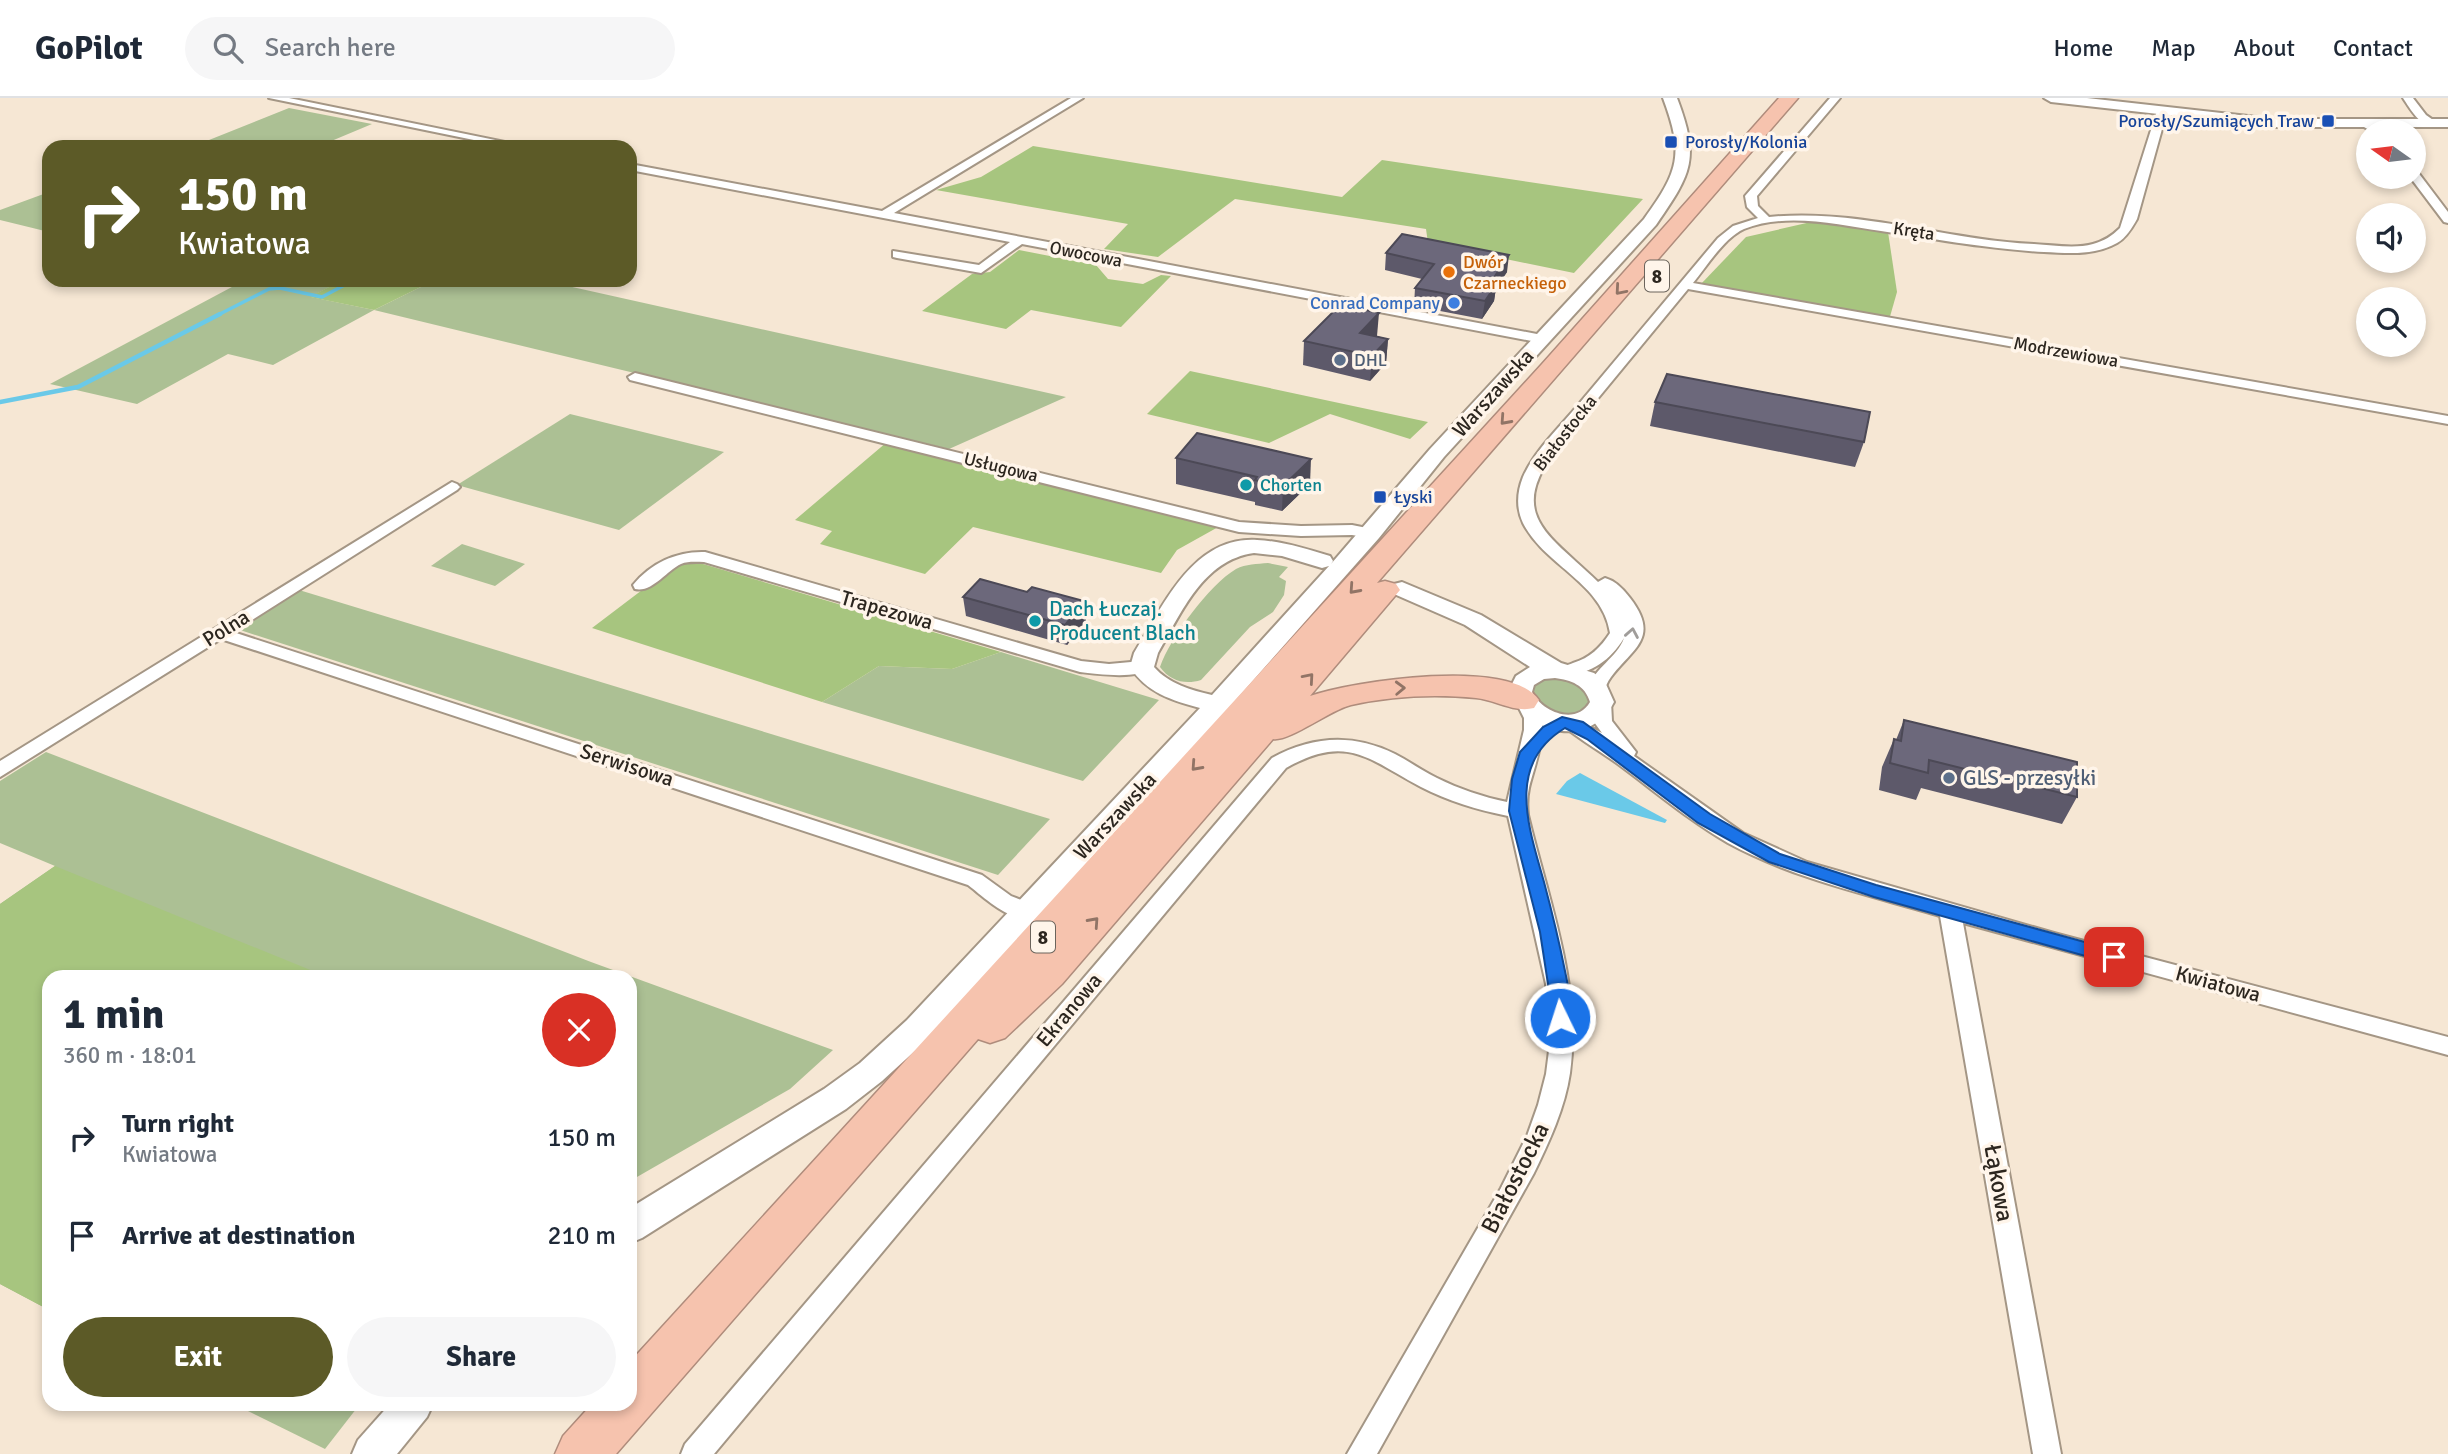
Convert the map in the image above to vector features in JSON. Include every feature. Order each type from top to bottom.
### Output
[{"type":"highway","points":[[1710,187],[1739,135],[1769,98]]},
{"type":"highway","name":"8","points":[[637,1391],[1788,98]]},
{"type":"highway","name":"8","points":[[845,1159],[1048,973],[1232,767],[1811,98]]},
{"type":"highway","points":[[1232,767],[1298,715],[1325,702],[1375,689],[1432,687],[1493,690],[1524,696]]},
{"type":"highway","points":[[581,1454],[620,1411]]},
{"type":"street","points":[[883,215],[1078,98]]},
{"type":"street","name":"Warszawska","points":[[637,1223],[806,1119],[871,1072],[918,1029],[1217,705],[1371,533],[1430,462],[1650,222],[1664,201],[1684,148],[1670,98]]},
{"type":"street","points":[[1765,219],[1753,207],[1751,196],[1835,98]]},
{"type":"street","points":[[2051,98],[2275,123],[2356,127]]},
{"type":"street","points":[[2408,98],[2422,117],[2432,124]]},
{"type":"street","points":[[276,99],[488,140]]},
{"type":"street","name":"Kręta","points":[[1630,351],[1731,233],[1765,219],[1824,218],[2016,247],[2063,250],[2094,248],[2114,240],[2125,230],[2131,219],[2162,111]]},
{"type":"street","points":[[2426,124],[2448,123]]},
{"type":"street","name":"Owocowa","points":[[637,168],[1542,339]]},
{"type":"street","points":[[2425,189],[2448,220]]},
{"type":"street","points":[[897,254],[981,269],[1019,242]]},
{"type":"street","name":"Modrzewiowa","points":[[1685,285],[2448,420]]},
{"type":"street","name":"Białostocka","points":[[1560,671],[1582,667],[1606,651],[1613,644],[1619,623],[1611,603],[1601,591],[1538,536],[1527,517],[1527,487],[1533,472],[1630,351]]},
{"type":"street","name":"Usługowa","points":[[635,377],[1239,527],[1301,531],[1353,530],[1371,533]]},
{"type":"street","name":"Polna","points":[[0,770],[452,487]]},
{"type":"street","points":[[1217,705],[1163,687],[1151,680],[1142,667],[1146,653],[1205,563],[1229,549],[1258,544],[1287,548],[1322,561]]},
{"type":"street","name":"Białostocka","points":[[1559,556],[1615,590],[1628,603],[1634,617],[1632,642],[1601,677],[1600,695]]},
{"type":"street","name":"Trapezowa","points":[[641,585],[675,559],[705,557],[1080,666],[1109,670],[1142,667]]},
{"type":"street","points":[[1402,589],[1449,607],[1485,626],[1528,656],[1560,671],[1584,677],[1600,695],[1600,708],[1588,718],[1565,722],[1549,730],[1528,752]]},
{"type":"street","points":[[1485,626],[1512,660],[1524,696],[1543,718],[1565,722]]},
{"type":"street","name":"Serwisowa","points":[[219,633],[975,880],[1004,902],[1027,911]]},
{"type":"street","points":[[1524,696],[1536,673],[1560,671]]},
{"type":"street","name":"Kwiatowa","points":[[1600,695],[1603,722],[1645,774]]},
{"type":"street","name":"Białostocka","points":[[1361,1454],[1491,1228],[1544,1127],[1555,1087],[1561,1045],[1560,992],[1548,932],[1517,811],[1520,779],[1535,731],[1535,719],[1524,696]]},
{"type":"street","name":"Kwiatowa","points":[[1565,722],[1593,736],[1704,818],[1774,858],[1826,877],[1950,912],[2448,1045]]},
{"type":"street","name":"Ekranowa","points":[[695,1454],[1279,763],[1296,752],[1317,746],[1364,748],[1385,756],[1431,784],[1459,796],[1517,811]]},
{"type":"street","name":"Łąkowa","points":[[1950,912],[2047,1454]]},
{"type":"street","points":[[372,1454],[408,1411]]},
{"type":"green space","points":[[289,108],[372,124],[334,140],[209,140]]},
{"type":"green space","points":[[1033,146],[1342,197],[1382,160],[1643,199],[1574,273],[1428,243],[1426,229],[1235,199],[1158,257],[1104,249],[1128,224],[936,190],[981,177]]},
{"type":"green space","points":[[42,195],[42,230],[0,220],[0,210]]},
{"type":"green space","points":[[1811,222],[1888,232],[1897,292],[1889,320],[1700,285],[1746,237]]},
{"type":"green space","points":[[1019,250],[1096,265],[1108,279],[1143,284],[1161,275],[1171,276],[1121,327],[1031,310],[1006,329],[922,311],[972,274],[990,272]]},
{"type":"green space","points":[[232,287],[329,287],[311,297],[374,310],[273,365],[228,354],[137,404],[50,384]]},
{"type":"green space","points":[[329,287],[421,287],[374,310],[310,297]]},
{"type":"green space","points":[[421,287],[572,287],[1066,397],[949,449],[374,310]]},
{"type":"green space","points":[[1190,371],[1428,422],[1410,439],[1330,414],[1269,443],[1147,414]]},
{"type":"green space","points":[[570,414],[724,452],[619,530],[457,485]]},
{"type":"green space","points":[[887,442],[1220,526],[1177,550],[1161,573],[973,527],[925,574],[820,544],[832,531],[795,520]]},
{"type":"green space","points":[[462,544],[525,564],[495,586],[431,566]]},
{"type":"green space","points":[[693,561],[1001,652],[952,669],[879,666],[822,702],[592,628],[679,562]]},
{"type":"green space","points":[[1268,563],[1288,567],[1279,577],[1286,581],[1284,595],[1273,612],[1250,627],[1201,680],[1178,681],[1168,676],[1160,667],[1165,655],[1203,599],[1236,569]]},
{"type":"green space","points":[[299,590],[1050,819],[998,875],[237,629]]},
{"type":"green space","points":[[1001,652],[1159,700],[1083,781],[822,702],[879,666],[952,669]]},
{"type":"green space","points":[[1557,677],[1578,683],[1590,698],[1585,708],[1562,714],[1542,705],[1531,693],[1537,683]]},
{"type":"green space","points":[[46,752],[613,970],[42,970],[42,1306],[0,1284],[0,904],[55,866],[0,843],[0,781]]},
{"type":"green space","points":[[55,866],[310,970],[42,970],[42,1306],[0,1284],[0,904]]},
{"type":"green space","points":[[637,979],[833,1050],[790,1089],[637,1177]]},
{"type":"green space","points":[[248,1411],[355,1411],[325,1449]]},
{"type":"water","points":[[1580,773],[1667,820],[1665,823],[1556,794],[1567,781]]},
{"type":"building","points":[[1402,234],[1509,255],[1491,282],[1497,283],[1485,301],[1415,288],[1434,264],[1386,253]]},
{"type":"building","points":[[1341,304],[1379,313],[1360,333],[1388,339],[1372,356],[1304,341]]},
{"type":"building","points":[[1667,374],[1870,412],[1864,442],[1655,402]]},
{"type":"building","points":[[1197,433],[1311,459],[1283,486],[1255,480],[1257,477],[1176,458]]},
{"type":"building","points":[[980,579],[1027,592],[1032,587],[1084,601],[1065,625],[963,597]]},
{"type":"building","points":[[1904,720],[2077,762],[2077,797],[1929,760],[1928,773],[1890,763],[1894,739],[1901,741]]},
{"type":"waterway","points":[[216,316],[269,289],[280,288],[322,297],[341,287]]},
{"type":"waterway","points":[[0,402],[78,387],[220,314]]},
{"type":"place","name":"Porosły/Szumiących Traw","points":[[2328,121]]},
{"type":"place","name":"Porosły/Kolonia","points":[[1671,142]]},
{"type":"place","name":"Dwór Czarneckiego","points":[[1449,272]]},
{"type":"place","name":"Conrad Company","points":[[1454,303]]},
{"type":"place","name":"DHL","points":[[1340,360]]},
{"type":"place","name":"Chorten","points":[[1246,485]]},
{"type":"place","name":"Łyski","points":[[1380,497]]},
{"type":"place","name":"Dach Łuczaj. Producent Blach","points":[[1035,621]]},
{"type":"place","name":"GLS - przesyłki","points":[[1949,778]]},
{"type":"route","points":[[1560,1018],[1560,992],[1548,932],[1517,811],[1520,779],[1528,752],[1549,730],[1562,722],[1577,726],[1593,736],[1704,818],[1774,858],[1874,891],[2114,957]]}]
